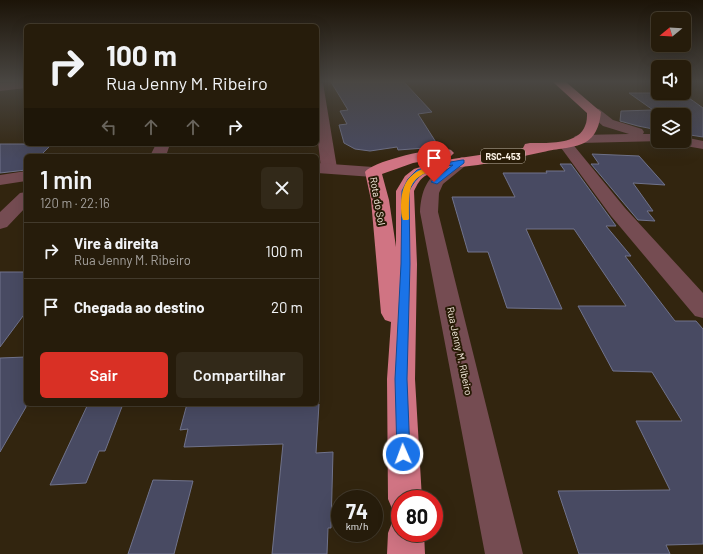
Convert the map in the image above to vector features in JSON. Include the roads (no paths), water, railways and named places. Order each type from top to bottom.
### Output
[{"type":"highway","points":[[573,142],[590,131],[594,112],[589,108]]},
{"type":"highway","name":"Rota do Sol","points":[[405,490],[401,379],[406,264],[405,191],[411,180],[420,172],[439,166],[522,153],[544,147],[573,142]]},
{"type":"highway","name":"Rota do Sol","points":[[401,379],[380,200],[372,172],[400,160],[420,156],[483,149],[544,147]]},
{"type":"highway","points":[[372,172],[420,172]]},
{"type":"highway","points":[[372,172],[386,182],[390,188],[406,264]]},
{"type":"highway","points":[[406,542],[406,554]]},
{"type":"street","points":[[319,111],[323,168],[372,172]]},
{"type":"street","points":[[594,112],[608,123],[651,136]]},
{"type":"street","points":[[573,142],[651,138]]},
{"type":"street","points":[[573,142],[618,212],[703,309]]},
{"type":"street","points":[[691,143],[703,145]]},
{"type":"street","name":"Rua Jenny M. Ribeiro","points":[[462,162],[434,182],[429,195],[429,212],[504,554]]},
{"type":"street","points":[[0,180],[24,176]]},
{"type":"street","points":[[0,223],[24,199]]}]
